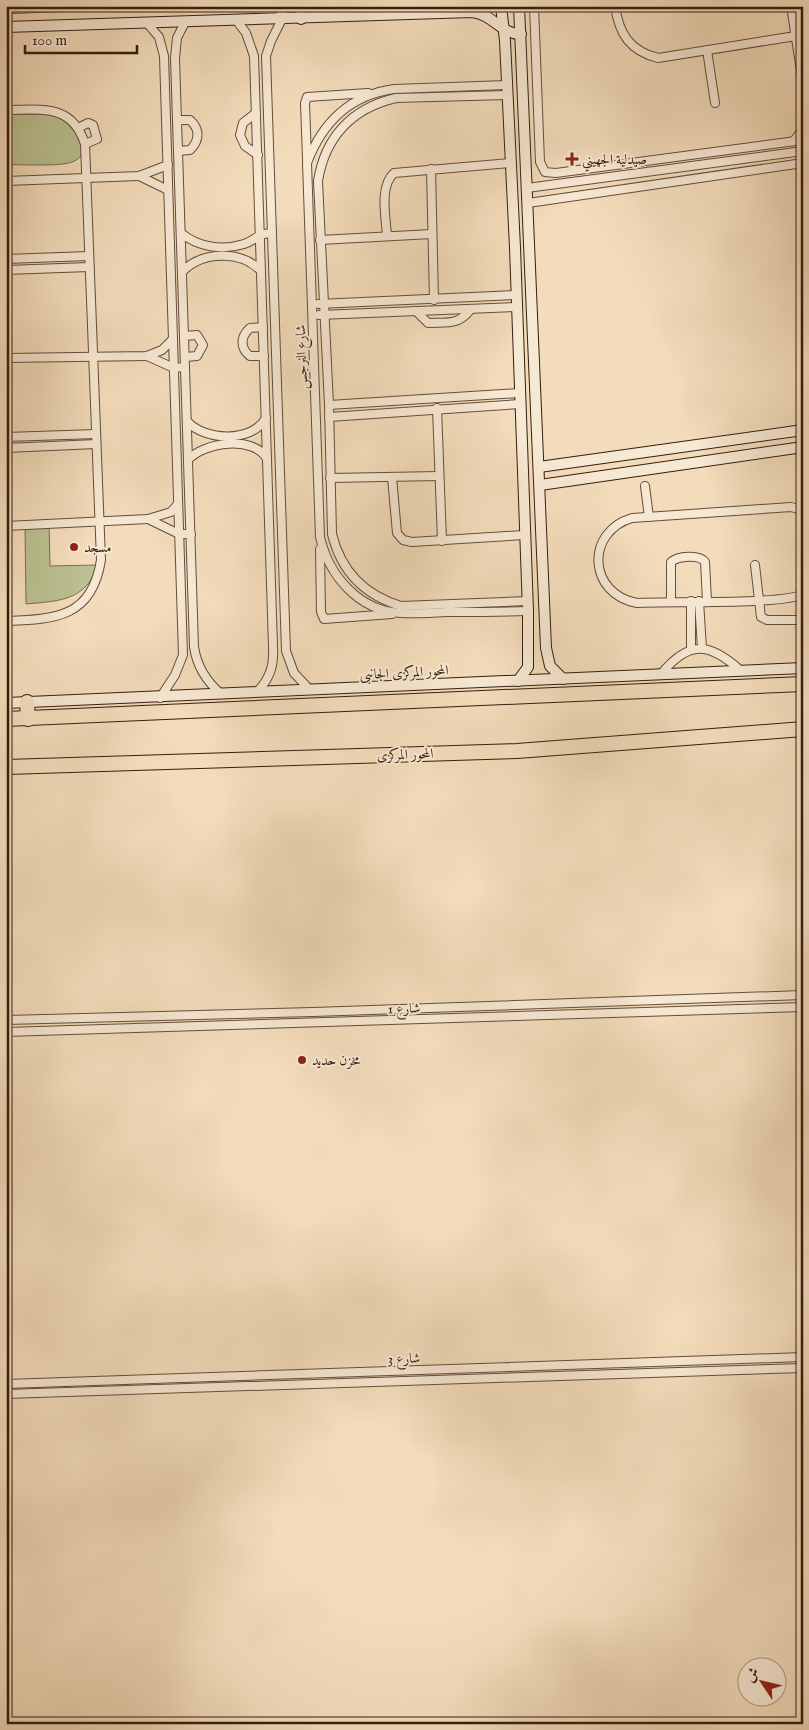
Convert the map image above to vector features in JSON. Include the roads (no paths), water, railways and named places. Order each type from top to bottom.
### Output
[{"type":"highway","points":[[6,720],[803,684]]},
{"type":"highway","points":[[27,702],[28,719]]},
{"type":"highway","name":"المحور المركزى","points":[[6,767],[517,751],[803,730]]},
{"type":"street","points":[[6,8],[66,6]]},
{"type":"street","points":[[282,6],[282,19],[266,56],[286,651],[294,673],[310,690]]},
{"type":"street","points":[[300,6],[301,19]]},
{"type":"street","points":[[501,6],[515,248],[528,606],[528,667],[518,680]]},
{"type":"street","points":[[519,6],[546,648],[550,666],[563,679]]},
{"type":"street","points":[[534,6],[540,162],[545,172],[550,174],[799,140],[803,129]]},
{"type":"street","points":[[615,6],[621,33],[632,46],[646,55],[658,58],[800,38]]},
{"type":"street","points":[[791,6],[800,38]]},
{"type":"street","points":[[797,6],[803,84]]},
{"type":"street","points":[[6,27],[472,12],[490,17],[510,33],[521,34]]},
{"type":"street","points":[[238,21],[246,33],[254,56],[266,418],[273,660],[270,675],[258,691]]},
{"type":"street","points":[[185,22],[180,28],[175,48],[195,654],[208,684],[221,694]]},
{"type":"street","points":[[147,23],[159,37],[164,56],[183,655],[176,675],[160,698]]},
{"type":"street","points":[[707,50],[716,102]]},
{"type":"street","name":"شارع النرجس","points":[[507,90],[394,88],[375,92],[360,99],[332,119],[322,132],[307,163],[320,537],[328,562],[342,584],[368,604],[400,613],[528,606]]},
{"type":"street","name":"شارع النرجس","points":[[507,90],[396,98],[374,104],[354,115],[332,138],[320,166],[318,181],[323,314],[329,404],[332,534],[335,548],[350,575],[373,595],[401,606],[528,606]]},
{"type":"street","points":[[307,163],[305,103],[307,97],[375,92]]},
{"type":"street","points":[[6,110],[50,109],[66,116],[78,128],[85,144],[101,560],[99,572],[92,588],[80,604],[53,618],[6,621]]},
{"type":"street","points":[[524,111],[538,111]]},
{"type":"street","points":[[256,113],[243,123],[240,135],[245,146],[258,155]]},
{"type":"street","points":[[177,120],[190,120],[198,132],[196,142],[190,150],[178,152]]},
{"type":"street","points":[[78,128],[88,124],[93,125],[97,139],[85,144]]},
{"type":"street","points":[[752,147],[753,160]]},
{"type":"street","points":[[527,188],[803,152]]},
{"type":"street","points":[[386,236],[386,188],[390,177],[399,171],[510,163]]},
{"type":"street","points":[[528,203],[803,163]]},
{"type":"street","points":[[6,180],[139,176],[168,165]]},
{"type":"street","points":[[430,169],[434,300]]},
{"type":"street","points":[[139,176],[168,190]]},
{"type":"street","points":[[181,233],[204,247],[243,245],[260,234],[272,233]]},
{"type":"street","points":[[320,240],[432,234]]},
{"type":"street","points":[[515,248],[530,247]]},
{"type":"street","points":[[6,259],[89,256]]},
{"type":"street","points":[[182,272],[192,263],[205,258],[237,256],[250,262],[261,271]]},
{"type":"street","points":[[6,270],[89,267]]},
{"type":"street","points":[[312,304],[516,295]]},
{"type":"street","points":[[312,315],[516,307]]},
{"type":"street","points":[[416,311],[428,323],[458,322],[464,318],[470,309]]},
{"type":"street","points":[[263,326],[250,328],[242,341],[244,348],[250,356],[264,356]]},
{"type":"street","points":[[184,336],[198,335],[203,345],[200,353],[185,357]]},
{"type":"street","points":[[6,358],[147,356],[162,350],[173,339]]},
{"type":"street","points":[[147,356],[174,368],[185,367]]},
{"type":"street","points":[[329,404],[519,393]]},
{"type":"street","points":[[329,417],[437,408],[520,404]]},
{"type":"street","points":[[437,408],[442,540]]},
{"type":"street","points":[[187,421],[197,430],[210,436],[248,434],[259,428],[266,418]]},
{"type":"street","points":[[539,467],[803,430]]},
{"type":"street","points":[[6,437],[96,434]]},
{"type":"street","points":[[772,452],[768,444],[773,434]]},
{"type":"street","points":[[743,438],[748,445],[744,456]]},
{"type":"street","points":[[6,448],[96,444]]},
{"type":"street","points":[[188,460],[197,451],[209,446],[249,445],[260,450],[267,459]]},
{"type":"street","points":[[540,484],[803,447]]},
{"type":"street","points":[[330,478],[439,476]]},
{"type":"street","points":[[392,477],[399,537],[407,542],[524,535]]},
{"type":"street","points":[[645,486],[649,517]]},
{"type":"street","points":[[6,526],[148,519],[170,512],[178,504]]},
{"type":"street","points":[[803,510],[791,507],[625,520],[608,532],[599,552],[600,573],[611,591],[623,599],[637,603],[795,598],[803,594]]},
{"type":"street","points":[[148,519],[179,534],[191,534]]},
{"type":"street","points":[[320,537],[321,612],[324,619],[400,613]]},
{"type":"street","points":[[671,601],[671,562],[677,558],[698,557],[705,562],[691,649]]},
{"type":"street","points":[[755,565],[760,614],[765,620],[803,620]]},
{"type":"street","points":[[699,601],[702,648]]},
{"type":"street","points":[[528,646],[537,650],[546,648]]},
{"type":"street","points":[[660,674],[676,656],[691,649],[702,648],[718,653],[741,671]]},
{"type":"street","name":"المحور المركزى الجانبى","points":[[6,703],[160,698],[258,691],[803,668]]},
{"type":"street","name":"شارع 1","points":[[6,1020],[415,1009],[803,994]]},
{"type":"street","points":[[786,995],[786,1007]]},
{"type":"street","name":"شارع 1","points":[[6,1032],[803,1007]]},
{"type":"street","points":[[415,1009],[415,1020]]},
{"type":"street","name":"شارع 3","points":[[6,1384],[803,1357]]},
{"type":"street","name":"شارع 3","points":[[6,1394],[803,1368]]},
{"type":"place","name":"صيدلية الجهيني","points":[[572,159]]},
{"type":"place","name":"مسجد","points":[[74,547]]},
{"type":"place","name":"مخزن حديد","points":[[302,1060]]}]
